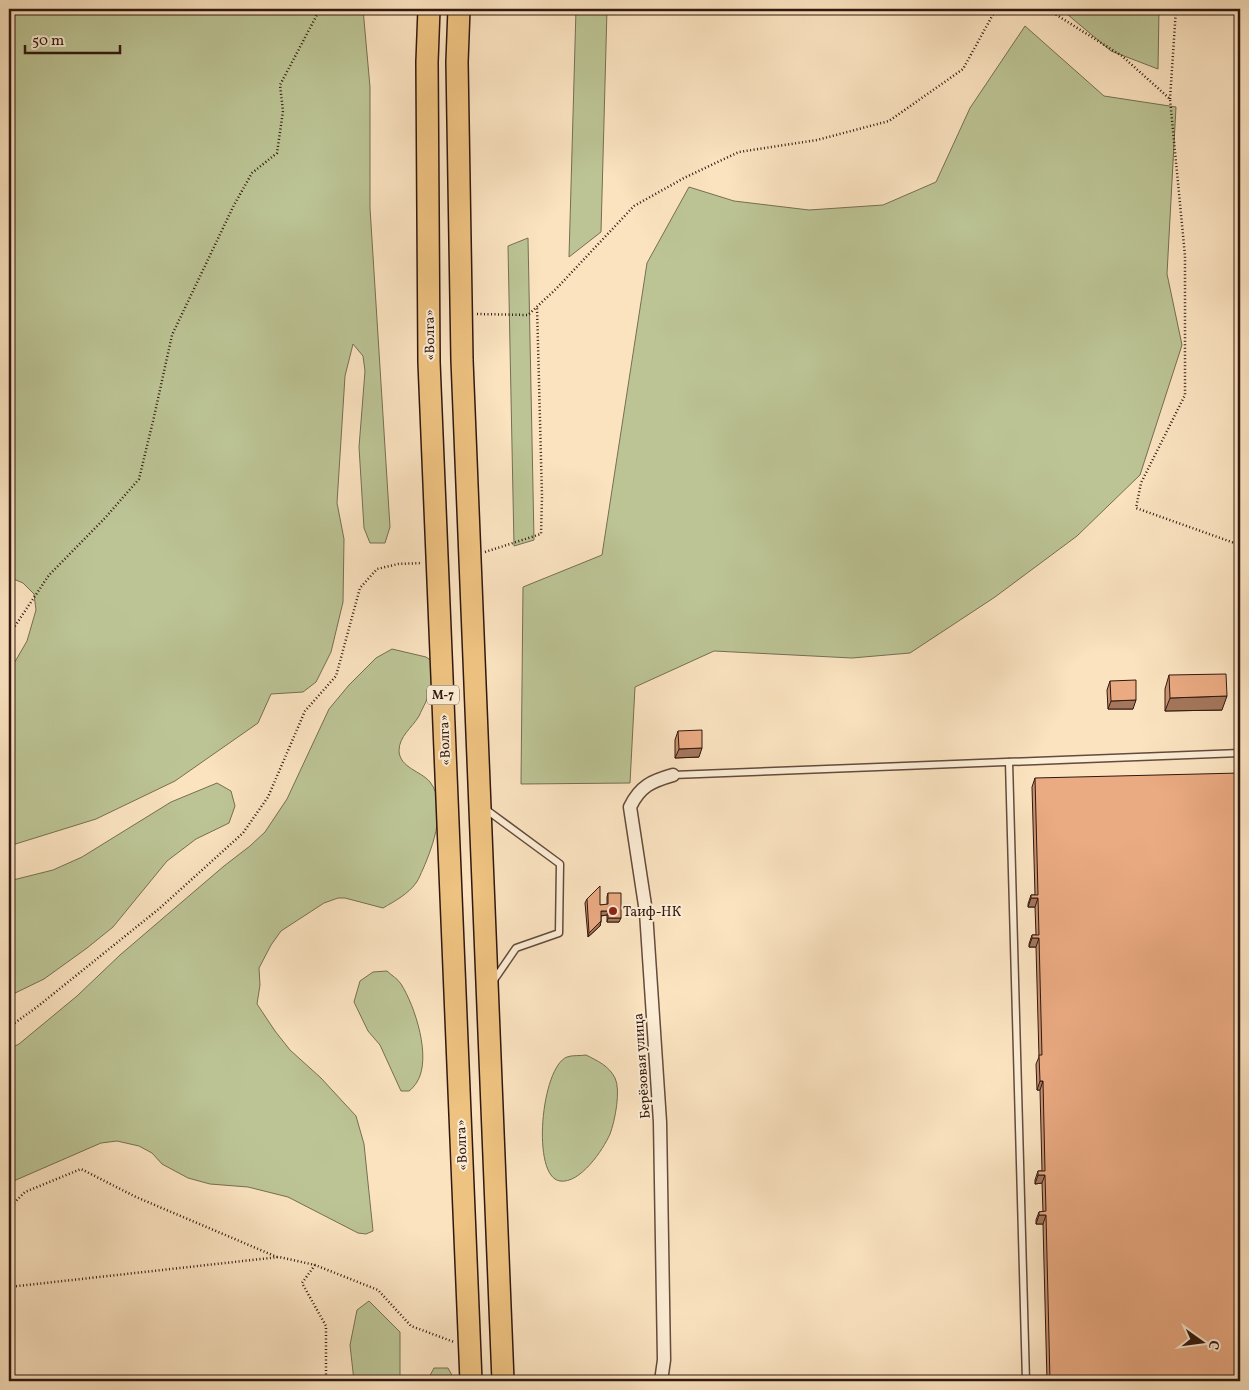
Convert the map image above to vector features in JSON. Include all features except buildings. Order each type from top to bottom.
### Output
[{"type":"highway","name":"«Волга»","points":[[429,9],[427,62],[429,362],[471,1381]]},
{"type":"highway","name":"М-7","points":[[459,9],[457,62],[461,314],[503,1381]]},
{"type":"street","name":"Берёзовая улица","points":[[661,1381],[664,1360],[660,1122],[646,912],[630,807],[636,794],[654,780],[673,775]]},
{"type":"lane","points":[[673,775],[1240,753]]},
{"type":"lane","points":[[1009,762],[1026,1381]]},
{"type":"lane","points":[[480,805],[560,864],[559,933],[516,948],[487,989]]},
{"type":"path","points":[[9,635],[49,575],[105,518],[139,479],[172,335],[252,173],[277,153],[283,111],[280,85],[320,9]]},
{"type":"path","points":[[461,314],[528,315],[634,206],[684,178],[739,152],[817,140],[889,122],[963,69],[996,9]]},
{"type":"path","points":[[1047,9],[1122,56],[1170,99]]},
{"type":"path","points":[[1176,9],[1170,99],[1185,256],[1185,395],[1140,483],[1136,508],[1240,545]]},
{"type":"path","points":[[470,558],[541,534],[542,497],[537,306]]},
{"type":"path","points":[[9,1027],[37,1007],[160,908],[243,833],[268,796],[305,711],[336,676],[360,588],[377,569],[398,564],[437,562]]},
{"type":"path","points":[[9,1208],[25,1192],[81,1169],[136,1197],[279,1257],[315,1265],[378,1290],[410,1326],[469,1348]]},
{"type":"path","points":[[9,1287],[279,1257]]},
{"type":"path","points":[[315,1265],[302,1283],[326,1326],[326,1381]]},
{"type":"green space","points":[[9,9],[363,9],[370,87],[370,208],[390,527],[385,543],[370,543],[364,528],[359,447],[365,371],[363,356],[353,344],[345,376],[337,503],[344,539],[343,602],[331,652],[316,682],[303,692],[271,694],[258,723],[175,781],[96,819],[9,846],[9,672],[27,641],[36,610],[34,594],[23,583],[9,577]]},
{"type":"green space","points":[[576,9],[607,9],[601,232],[569,257]]},
{"type":"green space","points":[[1061,9],[1159,9],[1158,69],[1111,51]]},
{"type":"green space","points":[[1025,26],[1104,96],[1176,107],[1167,274],[1182,345],[1140,475],[1077,536],[995,597],[910,653],[852,658],[714,651],[635,687],[630,783],[521,784],[523,587],[602,555],[647,263],[689,187],[734,201],[809,210],[883,205],[936,182],[970,108]]},
{"type":"green space","points":[[528,238],[534,540],[514,546],[508,246]]},
{"type":"green space","points":[[392,649],[426,657],[432,661],[432,682],[429,695],[419,716],[401,741],[399,751],[400,757],[407,765],[430,782],[438,802],[437,826],[427,860],[413,887],[383,908],[345,898],[338,898],[324,903],[281,931],[259,968],[260,985],[257,1004],[290,1050],[321,1078],[356,1116],[364,1144],[373,1231],[366,1234],[358,1233],[288,1197],[248,1187],[210,1184],[188,1178],[162,1164],[152,1153],[139,1146],[117,1141],[101,1143],[9,1183],[9,1049],[19,1044],[77,996],[120,955],[265,832],[287,799],[329,709],[349,685],[376,658]]},
{"type":"green space","points":[[217,783],[231,791],[235,806],[229,823],[196,839],[167,861],[113,927],[87,948],[44,979],[9,996],[9,881],[53,870],[82,857],[171,802]]},
{"type":"green space","points":[[387,971],[400,982],[412,1005],[420,1032],[423,1060],[421,1072],[417,1082],[409,1091],[401,1091],[380,1045],[368,1031],[354,1002],[360,981],[373,972]]},
{"type":"green space","points":[[586,1055],[606,1067],[615,1078],[617,1098],[615,1114],[607,1141],[590,1165],[575,1177],[560,1181],[551,1175],[545,1161],[543,1121],[546,1100],[551,1080],[558,1065],[567,1057]]},
{"type":"green space","points":[[369,1301],[400,1332],[400,1381],[354,1381],[350,1345],[357,1310]]},
{"type":"green space","points":[[434,1368],[448,1368],[455,1381],[427,1381]]},
{"type":"place","name":"Таиф-НК","points":[[613,911]]}]
